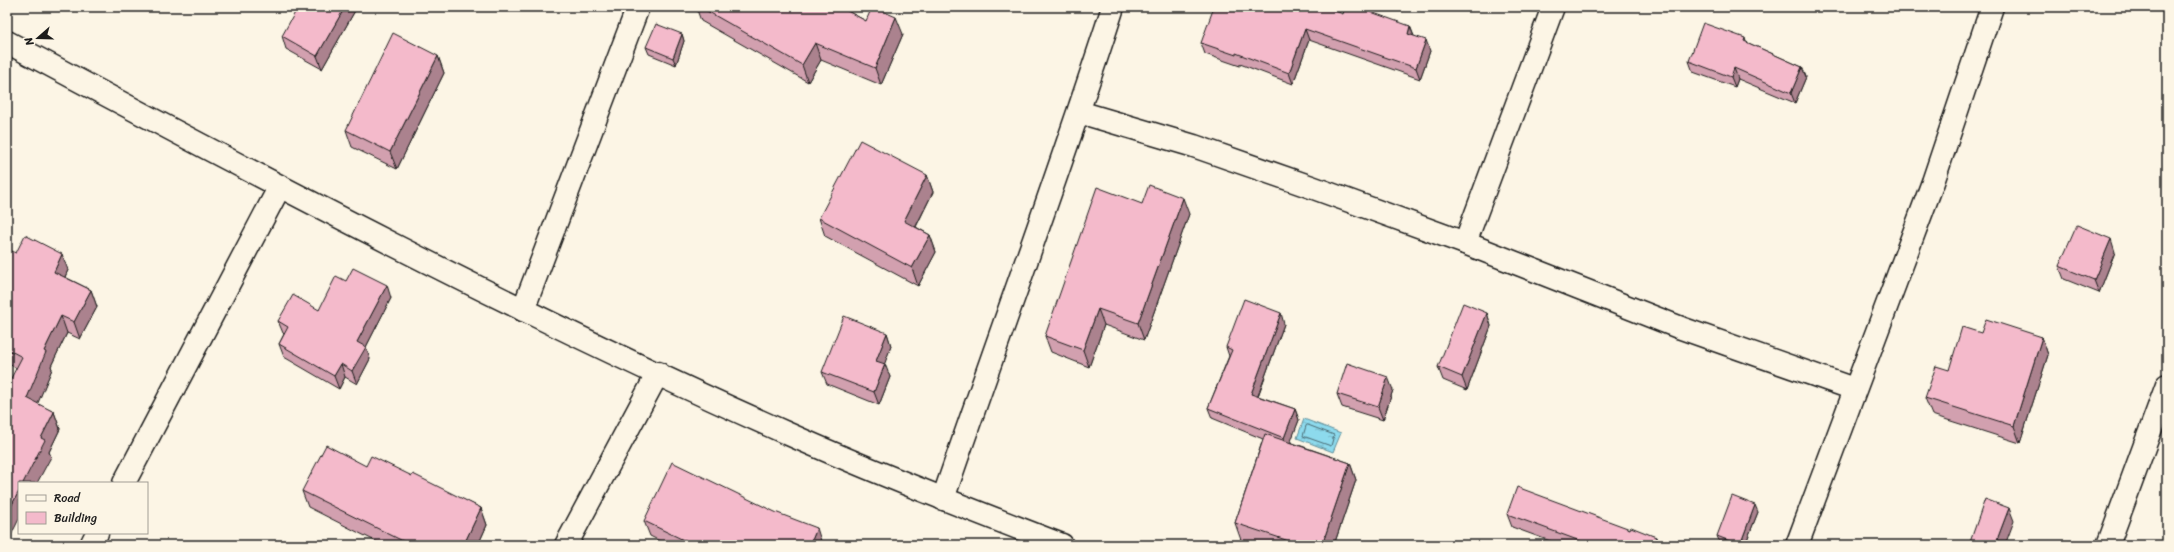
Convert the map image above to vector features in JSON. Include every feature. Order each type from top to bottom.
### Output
[{"type":"street","points":[[523,310],[638,7]]},
{"type":"street","points":[[943,499],[1017,283],[1079,112],[1113,7]]},
{"type":"street","points":[[1465,243],[1553,7]]},
{"type":"street","points":[[1797,545],[1854,389],[1933,182],[1992,7]]},
{"type":"street","points":[[7,42],[280,188],[523,310],[785,433],[943,499],[1062,545]]},
{"type":"street","points":[[1079,112],[1194,146],[1465,243],[1681,328],[1854,389]]},
{"type":"street","points":[[125,482],[280,188]]},
{"type":"street","points":[[566,545],[658,373]]},
{"type":"street","points":[[2108,545],[2167,385]]},
{"type":"street","points":[[91,545],[96,534]]},
{"type":"water","points":[[1304,419],[1341,433],[1333,452],[1297,438]]},
{"type":"building","points":[[298,7],[308,13],[311,7],[345,7],[317,56],[282,36]]},
{"type":"building","points":[[700,7],[840,7],[866,21],[873,7],[896,17],[875,68],[815,43],[802,65]]},
{"type":"building","points":[[1214,7],[1325,7],[1343,14],[1345,7],[1357,7],[1410,26],[1408,34],[1426,40],[1416,68],[1305,29],[1289,73],[1236,53],[1236,55],[1201,43]]},
{"type":"building","points":[[1703,23],[1745,38],[1744,41],[1802,67],[1791,93],[1734,68],[1731,77],[1689,61]]},
{"type":"building","points":[[656,24],[682,34],[673,58],[646,47]]},
{"type":"building","points":[[393,33],[438,56],[390,152],[346,130]]},
{"type":"building","points":[[860,140],[927,175],[904,221],[930,235],[912,268],[819,218]]},
{"type":"building","points":[[1149,185],[1183,198],[1138,323],[1098,309],[1083,350],[1045,336],[1097,187],[1142,204]]},
{"type":"building","points":[[2077,225],[2111,239],[2094,280],[2059,266]]},
{"type":"building","points":[[25,235],[62,254],[54,272],[91,290],[74,322],[61,316],[44,351],[46,352],[27,398],[54,412],[41,438],[45,440],[24,482],[18,482],[18,493],[7,514],[7,386],[22,357],[7,349],[7,249],[16,253]]},
{"type":"building","points":[[353,268],[387,285],[357,342],[366,347],[352,371],[341,364],[334,376],[279,344],[288,327],[278,321],[293,295],[319,310],[336,276],[346,281]]},
{"type":"building","points":[[1244,299],[1281,313],[1251,394],[1295,409],[1284,438],[1208,408],[1232,350],[1226,347]]},
{"type":"building","points":[[1463,303],[1487,313],[1462,377],[1438,367]]},
{"type":"building","points":[[844,316],[887,333],[876,361],[885,364],[874,392],[822,372]]},
{"type":"building","points":[[1986,319],[2042,337],[2014,426],[1925,398],[1936,366],[1949,370],[1962,327],[1981,333]]},
{"type":"building","points":[[1347,363],[1388,377],[1378,407],[1337,394]]},
{"type":"building","points":[[1265,434],[1350,463],[1322,545],[1301,545],[1235,523]]},
{"type":"building","points":[[326,445],[366,466],[371,456],[412,476],[413,474],[481,508],[465,542],[460,540],[457,545],[411,545],[302,491]]},
{"type":"building","points":[[672,462],[775,512],[817,528],[810,545],[694,545],[644,521]]},
{"type":"building","points":[[1517,487],[1630,529],[1631,527],[1656,537],[1652,545],[1591,545],[1507,514]]},
{"type":"building","points":[[1732,496],[1755,505],[1740,545],[1717,536]]},
{"type":"building","points":[[1985,499],[2009,508],[1995,545],[1969,545]]}]
